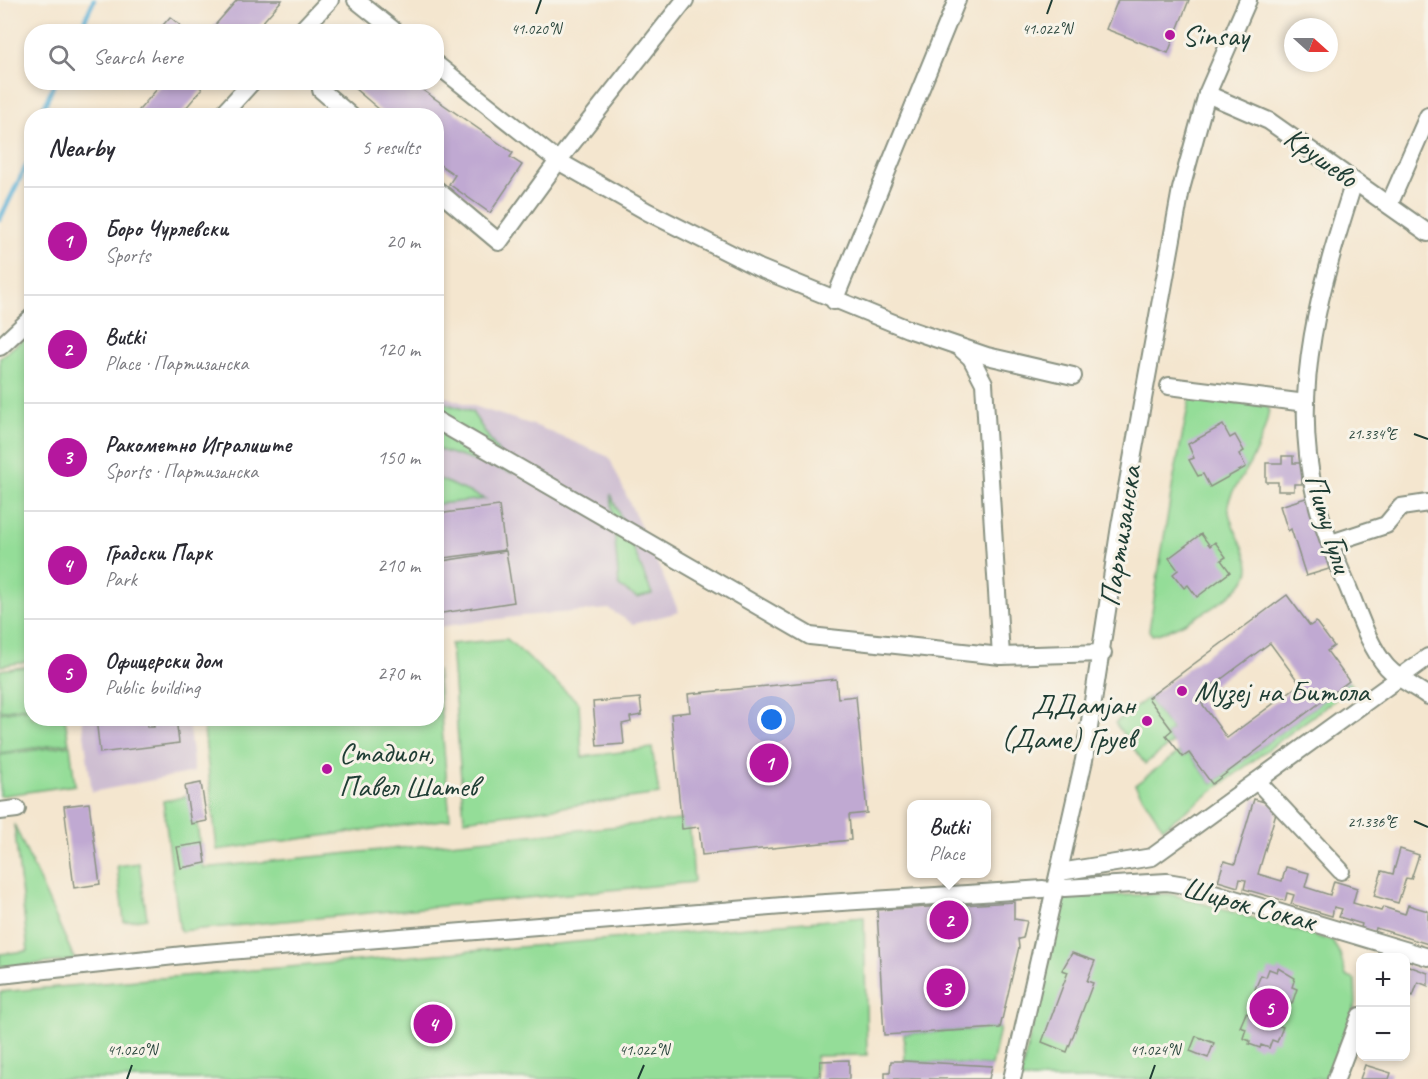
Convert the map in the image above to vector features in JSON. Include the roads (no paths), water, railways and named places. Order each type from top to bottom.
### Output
[{"type":"street","points":[[308,24],[330,0]]},
{"type":"street","points":[[356,0],[386,24]]},
{"type":"street","points":[[444,196],[499,242],[558,160],[685,0]]},
{"type":"street","points":[[834,301],[957,0]]},
{"type":"street","name":"Партизанска","points":[[1012,1079],[1084,760],[1120,526],[1173,228],[1189,155],[1207,94],[1248,0]]},
{"type":"street","points":[[444,70],[558,160],[648,212],[759,268],[834,301],[959,346],[1072,376]]},
{"type":"street","points":[[228,108],[245,90]]},
{"type":"street","points":[[321,90],[342,108]]},
{"type":"street","name":"Крушево","points":[[1207,94],[1269,121],[1428,233]]},
{"type":"street","points":[[1389,205],[1428,116]]},
{"type":"street","name":"Питу Гули","points":[[1354,182],[1319,298],[1306,403],[1314,494],[1331,543],[1371,639],[1386,666],[1428,696]]},
{"type":"street","points":[[0,347],[24,324]]},
{"type":"street","points":[[959,346],[971,358],[984,383],[1001,656]]},
{"type":"street","points":[[1169,386],[1306,403]]},
{"type":"street","points":[[444,425],[810,636],[1001,656],[1102,653]]},
{"type":"street","points":[[1331,543],[1386,525],[1401,507],[1428,504]]},
{"type":"street","points":[[1060,872],[1152,857],[1398,676],[1428,657]]},
{"type":"street","points":[[1257,781],[1341,871]]},
{"type":"street","name":"Широк Сокак","points":[[1064,888],[1175,884],[1385,951],[1428,957]]},
{"type":"street","points":[[0,975],[193,954],[783,906],[1043,888]]},
{"type":"street","points":[[1336,1079],[1356,1026]]},
{"type":"waterway","points":[[83,24],[94,0]]},
{"type":"waterway","points":[[44,108],[51,90]]},
{"type":"waterway","points":[[0,219],[24,170]]},
{"type":"place","name":"Sinsay","points":[[1170,35]]},
{"type":"place","name":"Музеј на Битола","points":[[1182,691]]},
{"type":"place","name":"ДДамјан (Даме) Груев","points":[[1147,721]]},
{"type":"place","name":"Боро Чурлевски","points":[[769,763]]},
{"type":"place","name":"Стадион, Павел Шатев","points":[[327,769]]},
{"type":"place","name":"Butki","points":[[949,920]]},
{"type":"place","name":"Ракометно Игралиште","points":[[946,988]]},
{"type":"place","name":"Офицерски дом","points":[[1269,1008]]},
{"type":"place","name":"Градски Парк","points":[[433,1024]]}]
